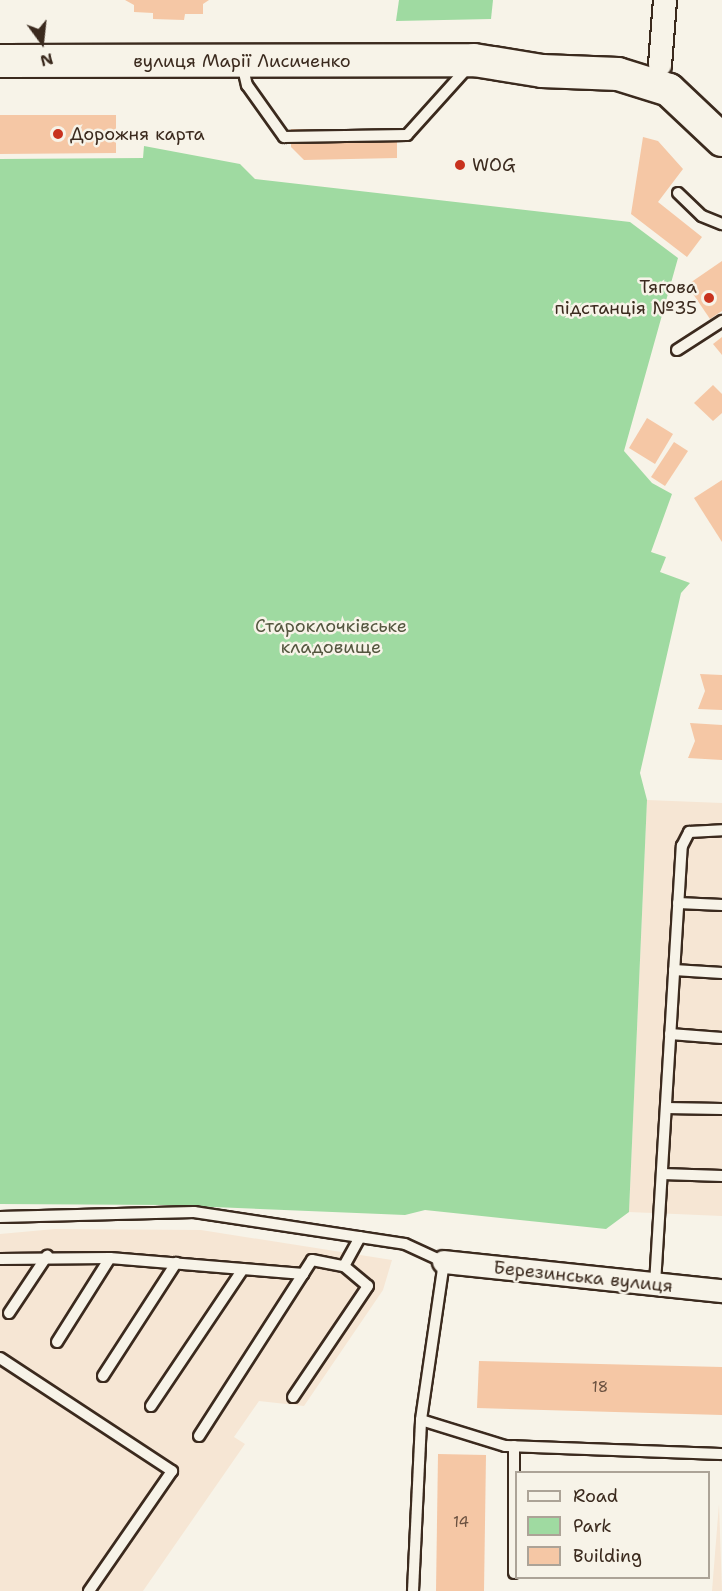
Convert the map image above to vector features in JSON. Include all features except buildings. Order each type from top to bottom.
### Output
[{"type":"main road","name":"вулиця Марії Лисиченко","points":[[0,61],[480,61],[570,50],[660,65],[695,88],[722,121]]},
{"type":"main road","name":"вулиця Марії Лисиченко","points":[[480,61],[542,71],[618,74],[655,83],[682,99],[722,140]]},
{"type":"street","points":[[660,65],[665,5]]},
{"type":"street","name":"Березинська вулиця","points":[[444,1262],[722,1292]]},
{"type":"lane","points":[[241,62],[247,85],[284,137],[406,135],[480,61]]},
{"type":"lane","points":[[678,193],[702,216],[722,224]]},
{"type":"lane","points":[[677,350],[722,321]]},
{"type":"lane","points":[[655,1284],[682,846],[689,832],[722,830]]},
{"type":"lane","points":[[678,903],[722,905]]},
{"type":"lane","points":[[674,970],[722,973]]},
{"type":"lane","points":[[670,1034],[722,1038]]},
{"type":"lane","points":[[666,1108],[722,1109]]},
{"type":"lane","points":[[662,1174],[722,1176]]},
{"type":"lane","points":[[0,1217],[194,1212],[405,1244],[444,1262],[421,1420],[413,1591]]},
{"type":"lane","points":[[344,1266],[360,1237]]},
{"type":"lane","points":[[0,1259],[46,1256],[110,1258],[303,1274]]},
{"type":"lane","points":[[9,1313],[46,1256]]},
{"type":"lane","points":[[57,1342],[110,1258]]},
{"type":"lane","points":[[199,1436],[312,1260],[344,1266],[368,1286],[293,1397]]},
{"type":"lane","points":[[104,1376],[176,1263]]},
{"type":"lane","points":[[151,1407],[243,1269]]},
{"type":"lane","points":[[0,1358],[172,1471],[89,1591]]},
{"type":"lane","points":[[421,1420],[514,1446],[722,1454]]},
{"type":"lane","points":[[514,1446],[514,1573]]},
{"type":"shaded area","points":[[647,800],[722,803],[722,1216],[629,1212]]},
{"type":"shaded area","points":[[55,1229],[201,1230],[392,1260],[383,1290],[304,1406],[259,1401],[234,1437],[245,1444],[143,1591],[0,1591],[0,1234]]},
{"type":"shaded area","points":[[719,1504],[722,1591],[712,1591]]},
{"type":"green space","points":[[399,0],[493,0],[491,19],[396,21]]},
{"type":"green space","name":"Староклочківське кладовище","points":[[144,146],[240,164],[255,179],[630,222],[678,258],[624,451],[652,483],[672,494],[651,552],[666,557],[660,572],[690,583],[681,593],[640,773],[647,800],[629,1212],[606,1229],[425,1210],[405,1215],[165,1205],[0,1204],[0,159],[143,158]]},
{"type":"place","name":"Дорожня карта","points":[[58,134]]},
{"type":"place","name":"WOG","points":[[460,165]]},
{"type":"place","name":"Тягова пiдстанцiя №35","points":[[709,298]]}]
